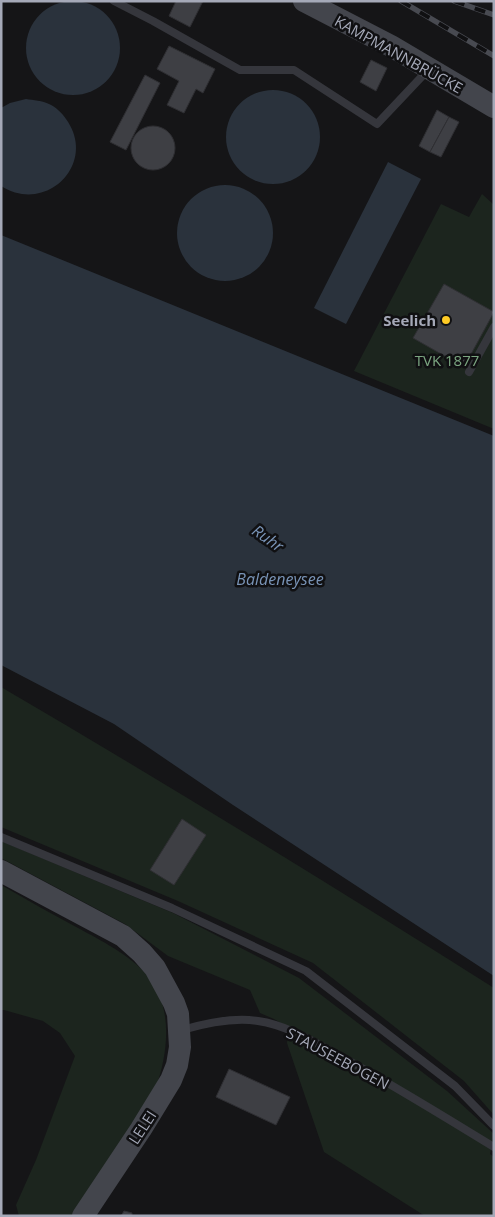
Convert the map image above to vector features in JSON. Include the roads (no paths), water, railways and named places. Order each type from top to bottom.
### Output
[{"type":"street","name":"KAMPMANNBRÜCKE","points":[[304,1],[384,43],[494,107]]},
{"type":"street","points":[[1,871],[123,936],[155,968],[174,1003],[178,1014],[180,1030]]},
{"type":"street","name":"LELEI","points":[[83,1216],[171,1080],[177,1065],[180,1030]]},
{"type":"lane","points":[[114,1],[240,70],[294,70],[377,124],[428,69]]},
{"type":"lane","points":[[469,372],[494,327]]},
{"type":"lane","points":[[1,836],[172,908],[306,971],[455,1086],[494,1126]]},
{"type":"lane","name":"STAUSEEBOGEN","points":[[180,1030],[202,1024],[225,1021],[244,1020],[272,1024],[312,1041],[355,1064],[494,1147]]},
{"type":"water","points":[[73,1],[91,5],[106,15],[116,30],[120,48],[116,66],[106,81],[91,91],[73,95],[55,91],[40,81],[30,66],[26,48],[30,30],[40,15],[55,5]]},
{"type":"water","points":[[273,90],[291,93],[306,104],[317,119],[320,137],[317,155],[306,170],[291,181],[273,184],[255,181],[240,170],[229,155],[226,137],[229,119],[240,104],[255,93]]},
{"type":"water","points":[[26,99],[44,102],[61,112],[74,136],[76,152],[72,167],[63,180],[50,189],[35,194],[18,193],[1,186],[1,108],[10,103]]},
{"type":"water","points":[[388,162],[421,179],[346,324],[314,308]]},
{"type":"water","points":[[225,185],[243,188],[259,199],[270,215],[273,233],[270,251],[259,267],[243,278],[225,281],[207,278],[191,267],[180,251],[177,233],[180,215],[191,199],[207,188]]},
{"type":"water","name":"Baldeneysee","points":[[1,235],[494,436],[494,976],[233,805],[114,724],[1,665]]},
{"type":"railway","points":[[401,1],[494,56]]},
{"type":"railway","points":[[454,1],[494,15]]},
{"type":"place","name":"Seelich","points":[[446,320]]},
{"type":"park label","name":"TVK 1877","points":[[447,360]]},
{"type":"water label","name":"Ruhr","points":[[268,538]]}]
